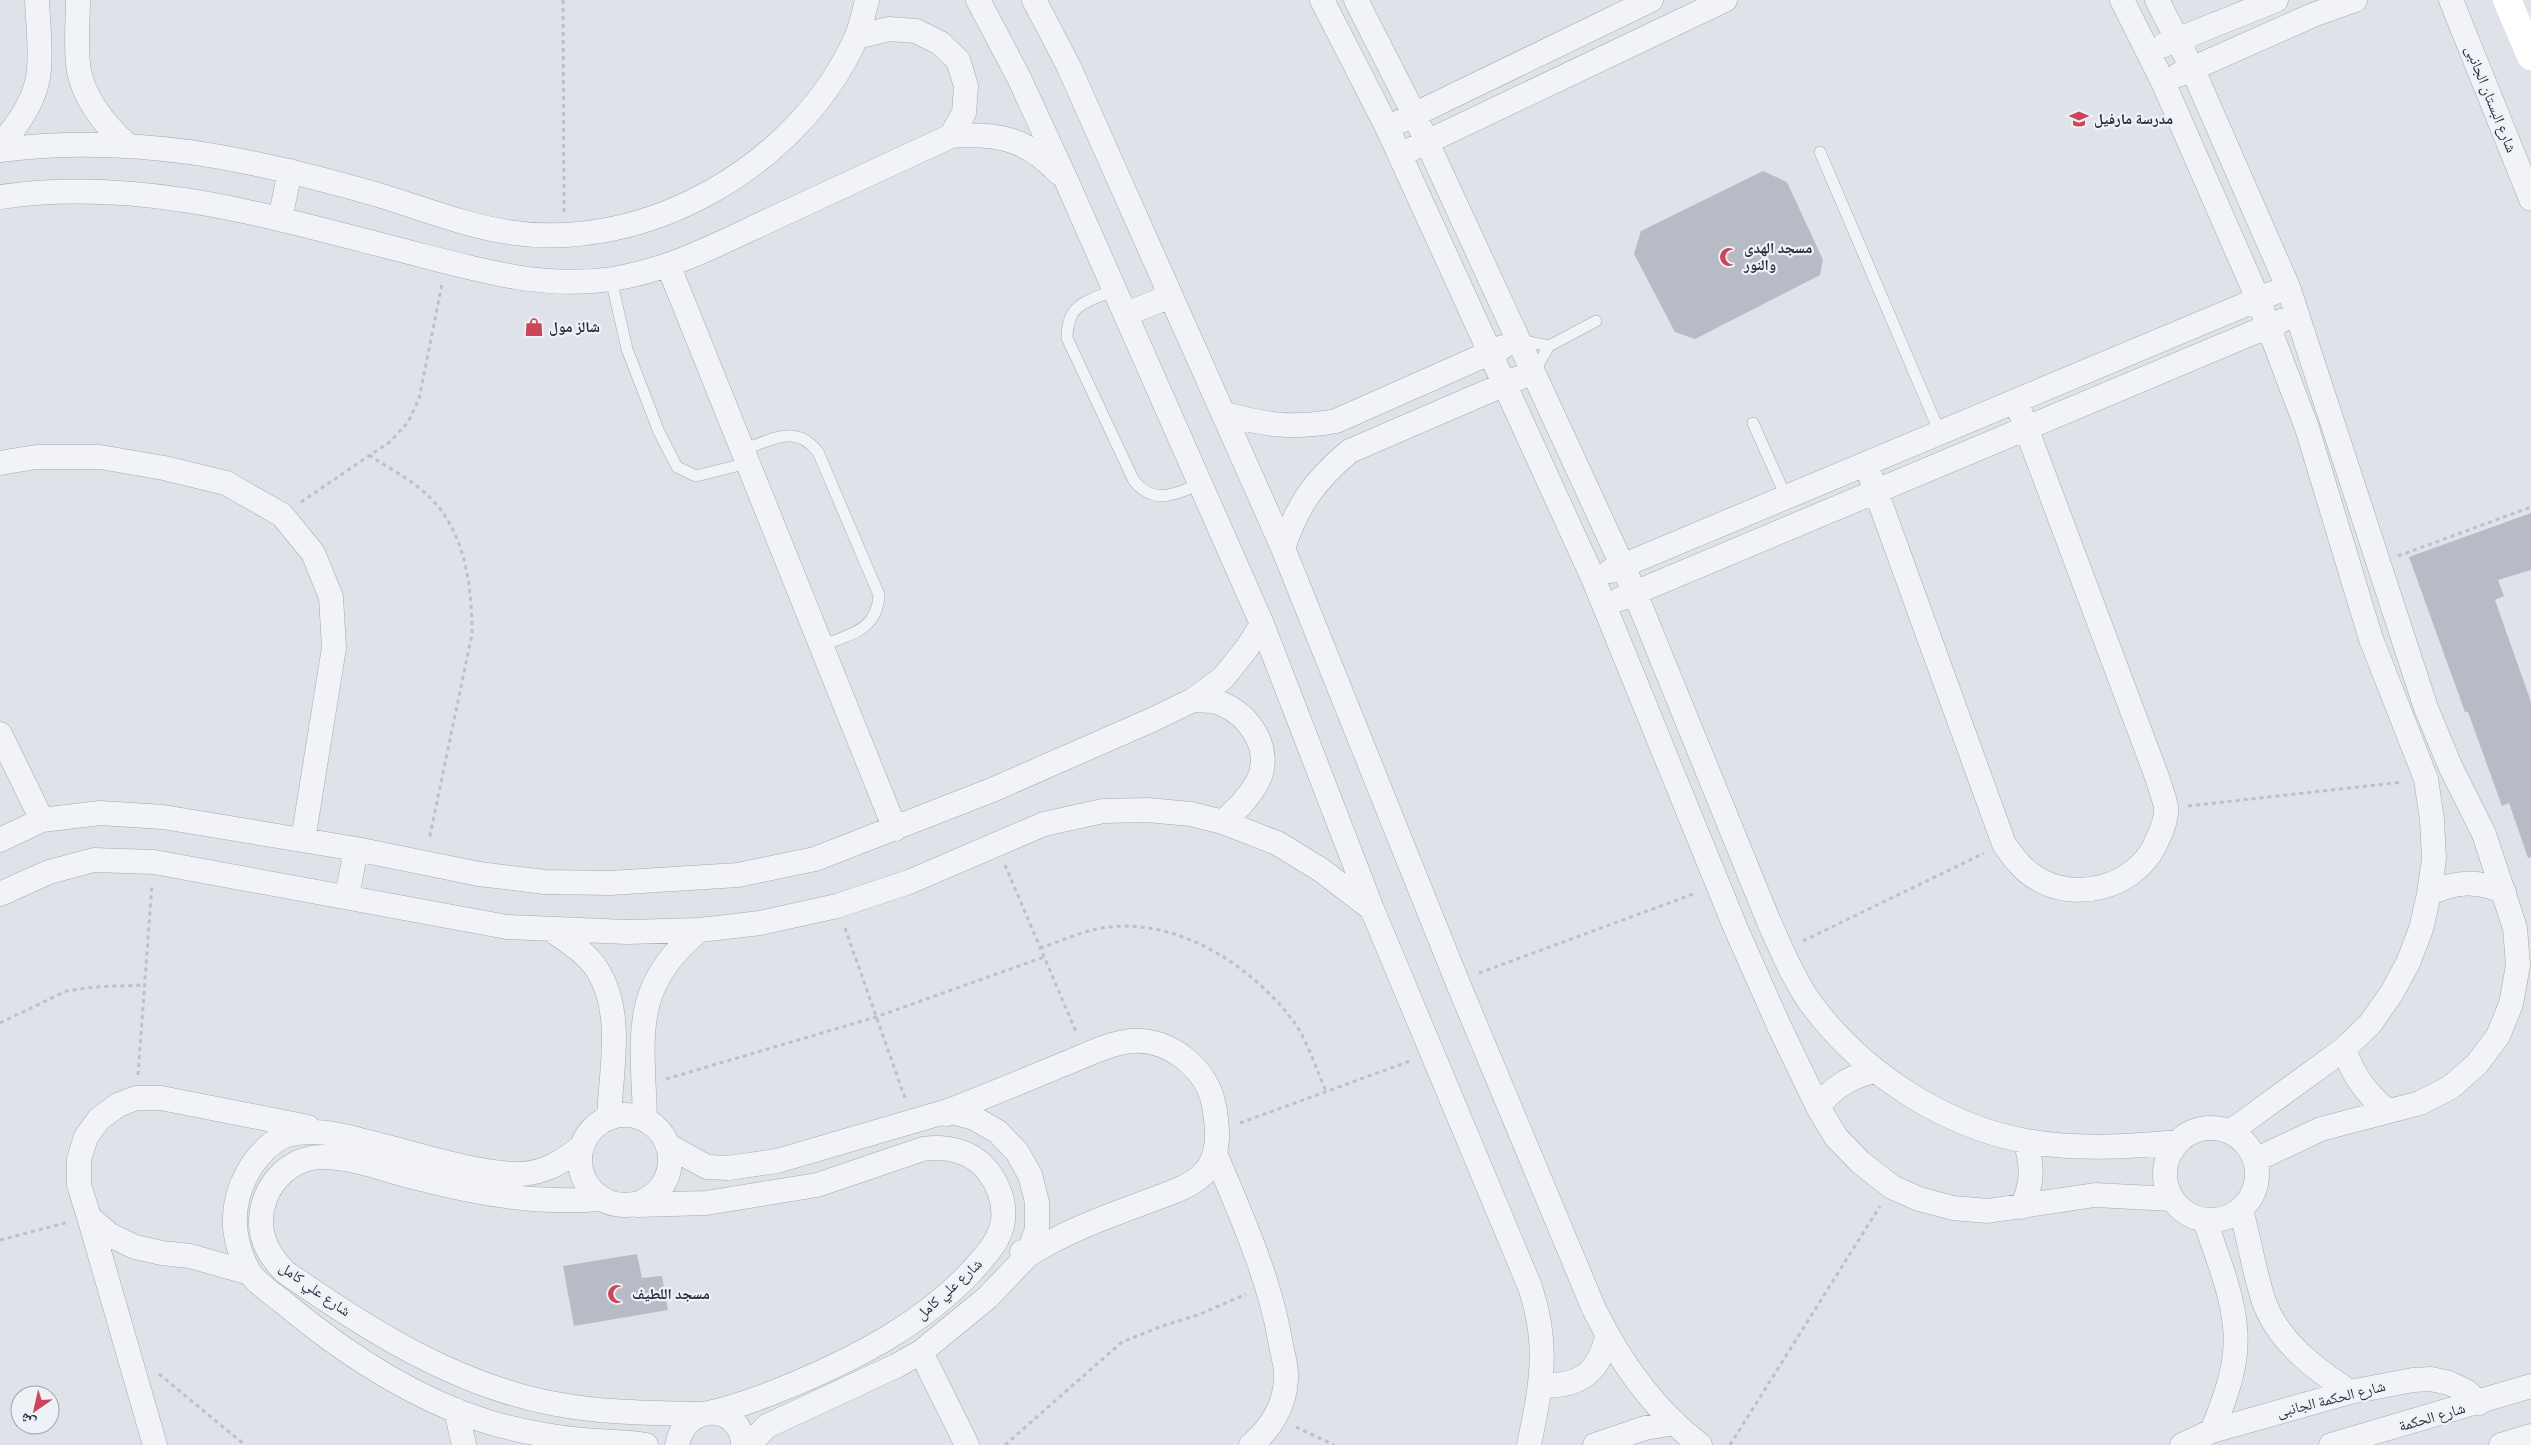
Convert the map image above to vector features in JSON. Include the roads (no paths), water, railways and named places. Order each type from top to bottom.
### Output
[{"type":"street","points":[[0,145],[23,115],[33,94],[39,71],[37,0]]},
{"type":"street","points":[[78,0],[79,70],[86,92],[96,112],[110,130],[128,145]]},
{"type":"street","points":[[0,150],[75,143],[128,145],[201,152],[290,171],[448,217],[508,232],[564,236],[633,226],[691,204],[732,180],[770,150],[804,117],[833,79],[856,37],[867,0]]},
{"type":"street","points":[[978,0],[1019,78],[1067,182],[1262,624],[1372,909],[1538,1311],[1543,1335],[1543,1360],[1529,1445]]},
{"type":"street","points":[[1034,0],[1068,65],[1283,548],[1457,981],[1607,1336],[1627,1367],[1675,1424],[1700,1445]]},
{"type":"street","points":[[1322,0],[1386,127],[1593,578],[1717,885],[1778,1026],[1818,1107],[1836,1137],[1854,1156],[1892,1187],[1919,1199],[1953,1208],[1988,1211],[2022,1207],[2058,1199],[2095,1195],[2172,1199]]},
{"type":"street","points":[[1356,0],[1414,114],[1623,566],[1782,951],[1814,1008],[1842,1041],[1874,1071],[1902,1090],[1961,1120],[2025,1141],[2100,1146],[2177,1142]]},
{"type":"street","points":[[1386,127],[1650,0],[1664,29]]},
{"type":"street","points":[[1399,155],[1725,0]]},
{"type":"street","points":[[2122,0],[2163,82],[2258,299],[2307,428],[2371,639],[2426,779],[2432,820],[2434,859],[2421,929],[2404,971],[2391,994],[2370,1024],[2344,1049],[2230,1132]]},
{"type":"street","points":[[2157,0],[2179,39],[2288,287],[2426,708],[2451,768],[2484,834],[2515,928],[2518,965],[2511,1004],[2498,1036],[2477,1064],[2451,1087],[2420,1103],[2386,1110],[2321,1129],[2255,1160]]},
{"type":"street","points":[[2149,52],[2276,0]]},
{"type":"street","points":[[2163,82],[2313,15],[2355,0]]},
{"type":"street","points":[[2507,0],[2531,56]]},
{"type":"street","name":"شارع البستان الجانبى","points":[[2448,2],[2531,199]]},
{"type":"street","points":[[856,37],[889,29],[916,31],[940,43],[958,60],[966,86],[964,113],[951,136]]},
{"type":"street","points":[[0,197],[85,191],[150,194],[216,204],[502,276],[558,282],[611,279],[669,267],[951,136],[984,134],[1016,142],[1044,158],[1067,182]]},
{"type":"street","points":[[280,219],[290,171]]},
{"type":"street","points":[[669,267],[895,829]]},
{"type":"street","points":[[1593,578],[2288,287]]},
{"type":"street","points":[[1126,314],[1171,296]]},
{"type":"street","points":[[1605,606],[2298,314]]},
{"type":"street","points":[[1224,414],[1279,426],[1307,426],[1336,421],[1518,340]]},
{"type":"street","points":[[1283,548],[1293,519],[1308,493],[1327,470],[1350,451],[1533,373]]},
{"type":"street","points":[[1866,464],[2004,844],[2018,864],[2038,880],[2062,888],[2087,890],[2111,885],[2133,873],[2150,855],[2162,833],[2166,808],[2157,777],[2016,401]]},
{"type":"street","points":[[0,463],[36,457],[100,457],[164,468],[226,483],[282,515],[312,553],[331,598],[334,648],[303,840]]},
{"type":"street","points":[[0,840],[42,820],[100,814],[163,817],[356,849],[424,863],[545,882],[679,881],[738,876],[815,859],[895,829],[1084,751],[1193,700],[1223,678],[1247,648],[1262,624]]},
{"type":"street","points":[[1193,700],[1218,702],[1241,714],[1257,734],[1263,754],[1259,779],[1245,801],[1223,822]]},
{"type":"street","points":[[0,734],[42,820]]},
{"type":"street","points":[[0,894],[50,872],[94,860],[154,862],[507,927],[627,932],[700,930],[760,923],[837,906],[909,882],[1044,824],[1103,811],[1147,810],[1191,814],[1223,822],[1276,843],[1321,870],[1372,909]]},
{"type":"street","points":[[346,897],[356,849]]},
{"type":"street","points":[[2429,894],[2447,885],[2466,882],[2486,884],[2504,892]]},
{"type":"street","points":[[553,930],[578,949],[598,970],[610,995],[614,1022],[609,1117]]},
{"type":"street","points":[[645,1119],[643,1022],[650,994],[663,968],[682,945],[700,930]]},
{"type":"street","points":[[669,1146],[707,1167],[728,1168],[777,1161],[948,1111],[1086,1056],[1131,1041],[1151,1042],[1173,1049],[1197,1070],[1213,1098],[1217,1142],[1255,1250],[1279,1331],[1286,1378],[1283,1399],[1275,1417],[1261,1437],[1251,1445]]},
{"type":"street","points":[[2344,1049],[2359,1082],[2371,1098],[2386,1110]]},
{"type":"street","points":[[1818,1107],[1828,1093],[1841,1083],[1857,1075],[1874,1071]]},
{"type":"street","name":"شارع علي كامل","points":[[250,1273],[190,1256],[162,1253],[135,1246],[110,1235],[88,1217],[79,1185],[79,1158],[86,1137],[99,1119],[118,1106],[136,1098],[162,1098],[326,1131],[478,1168],[518,1174],[536,1173],[552,1167],[581,1147]]},
{"type":"street","points":[[938,1147],[948,1111]]},
{"type":"street","name":"شارع علي كامل","points":[[948,1111],[974,1118],[998,1132],[1017,1152],[1030,1176],[1037,1202],[1037,1229],[1028,1255]]},
{"type":"street","points":[[627,1114],[645,1119],[660,1130],[669,1146],[671,1165],[666,1183],[654,1196],[637,1205],[618,1206],[601,1199],[586,1185],[580,1167],[581,1147],[592,1128],[609,1117],[627,1114]]},
{"type":"street","points":[[2212,1128],[2230,1132],[2246,1144],[2255,1160],[2258,1178],[2253,1195],[2241,1210],[2224,1219],[2205,1220],[2186,1213],[2172,1199],[2165,1180],[2167,1160],[2177,1142],[2193,1132],[2212,1128]]},
{"type":"street","points":[[324,1156],[326,1131]]},
{"type":"street","name":"شارع علي كامل","points":[[326,1131],[286,1136],[267,1148],[252,1165],[241,1185],[235,1207],[235,1230],[240,1252],[250,1273],[312,1325],[358,1357],[456,1410],[490,1422],[571,1438],[646,1445]]},
{"type":"street","points":[[2022,1207],[2029,1191],[2032,1174],[2031,1158],[2025,1141]]},
{"type":"street","name":"شارع علي كامل","points":[[749,1445],[767,1426],[896,1366],[921,1352],[988,1297],[1028,1255],[1068,1232],[1177,1190],[1204,1174],[1217,1142]]},
{"type":"street","name":"شارع علي كامل","points":[[601,1199],[568,1202],[506,1197],[440,1184],[324,1156],[305,1160],[287,1168],[273,1183],[264,1200],[260,1220],[264,1240],[272,1257],[285,1272],[387,1337],[437,1366],[513,1394],[555,1404],[598,1410],[706,1413],[752,1402],[852,1358],[884,1341],[961,1283],[986,1256],[998,1238],[1003,1220],[1003,1202],[997,1184],[987,1169],[973,1157],[956,1150],[938,1147],[923,1149],[864,1170],[808,1186],[706,1203],[637,1205]]},
{"type":"street","points":[[2241,1210],[2264,1300],[2272,1318],[2287,1340],[2306,1360],[2350,1392]]},
{"type":"street","points":[[88,1217],[155,1445]]},
{"type":"street","points":[[2205,1220],[2232,1308],[2236,1329],[2230,1381],[2212,1431]]},
{"type":"street","points":[[998,1238],[1028,1255]]},
{"type":"street","points":[[268,1290],[285,1272]]},
{"type":"street","points":[[1540,1385],[1556,1386],[1571,1384],[1585,1376],[1596,1365],[1604,1352],[1607,1336]]},
{"type":"street","points":[[921,1352],[967,1445]]},
{"type":"street","name":"شارع الحكمة الجانبى","points":[[2182,1445],[2212,1431],[2350,1392],[2413,1380],[2432,1379],[2449,1383],[2466,1391],[2478,1403]]},
{"type":"street","name":"شارع الحكمة","points":[[2331,1445],[2531,1386]]},
{"type":"street","points":[[456,1410],[464,1445]]},
{"type":"street","points":[[677,1445],[679,1432],[687,1421],[706,1413],[727,1416],[737,1426],[743,1445]]},
{"type":"street","points":[[1595,1445],[1645,1428],[1675,1424]]},
{"type":"street","points":[[2501,1445],[2531,1436]]},
{"type":"lane","points":[[1820,152],[1940,433]]},
{"type":"lane","points":[[611,279],[627,350],[659,432],[677,467],[696,476],[746,456],[785,435],[798,436],[810,442],[818,452],[879,594],[878,607],[873,618],[865,627],[821,646]]},
{"type":"lane","points":[[1115,290],[1079,304],[1071,314],[1067,326],[1067,338],[1138,486],[1154,496],[1167,496],[1200,484]]},
{"type":"lane","points":[[1533,373],[1549,346],[1596,321]]},
{"type":"lane","points":[[1518,340],[1549,346]]},
{"type":"lane","points":[[1753,423],[1786,497]]},
{"type":"place","name":"مدرسة مارفيل","points":[[2079,119]]},
{"type":"place","name":"مسجد الهدى والنور","points":[[1729,257]]},
{"type":"place","name":"شالز مول","points":[[534,327]]},
{"type":"place","name":"مسجد اللطيف","points":[[617,1294]]}]
